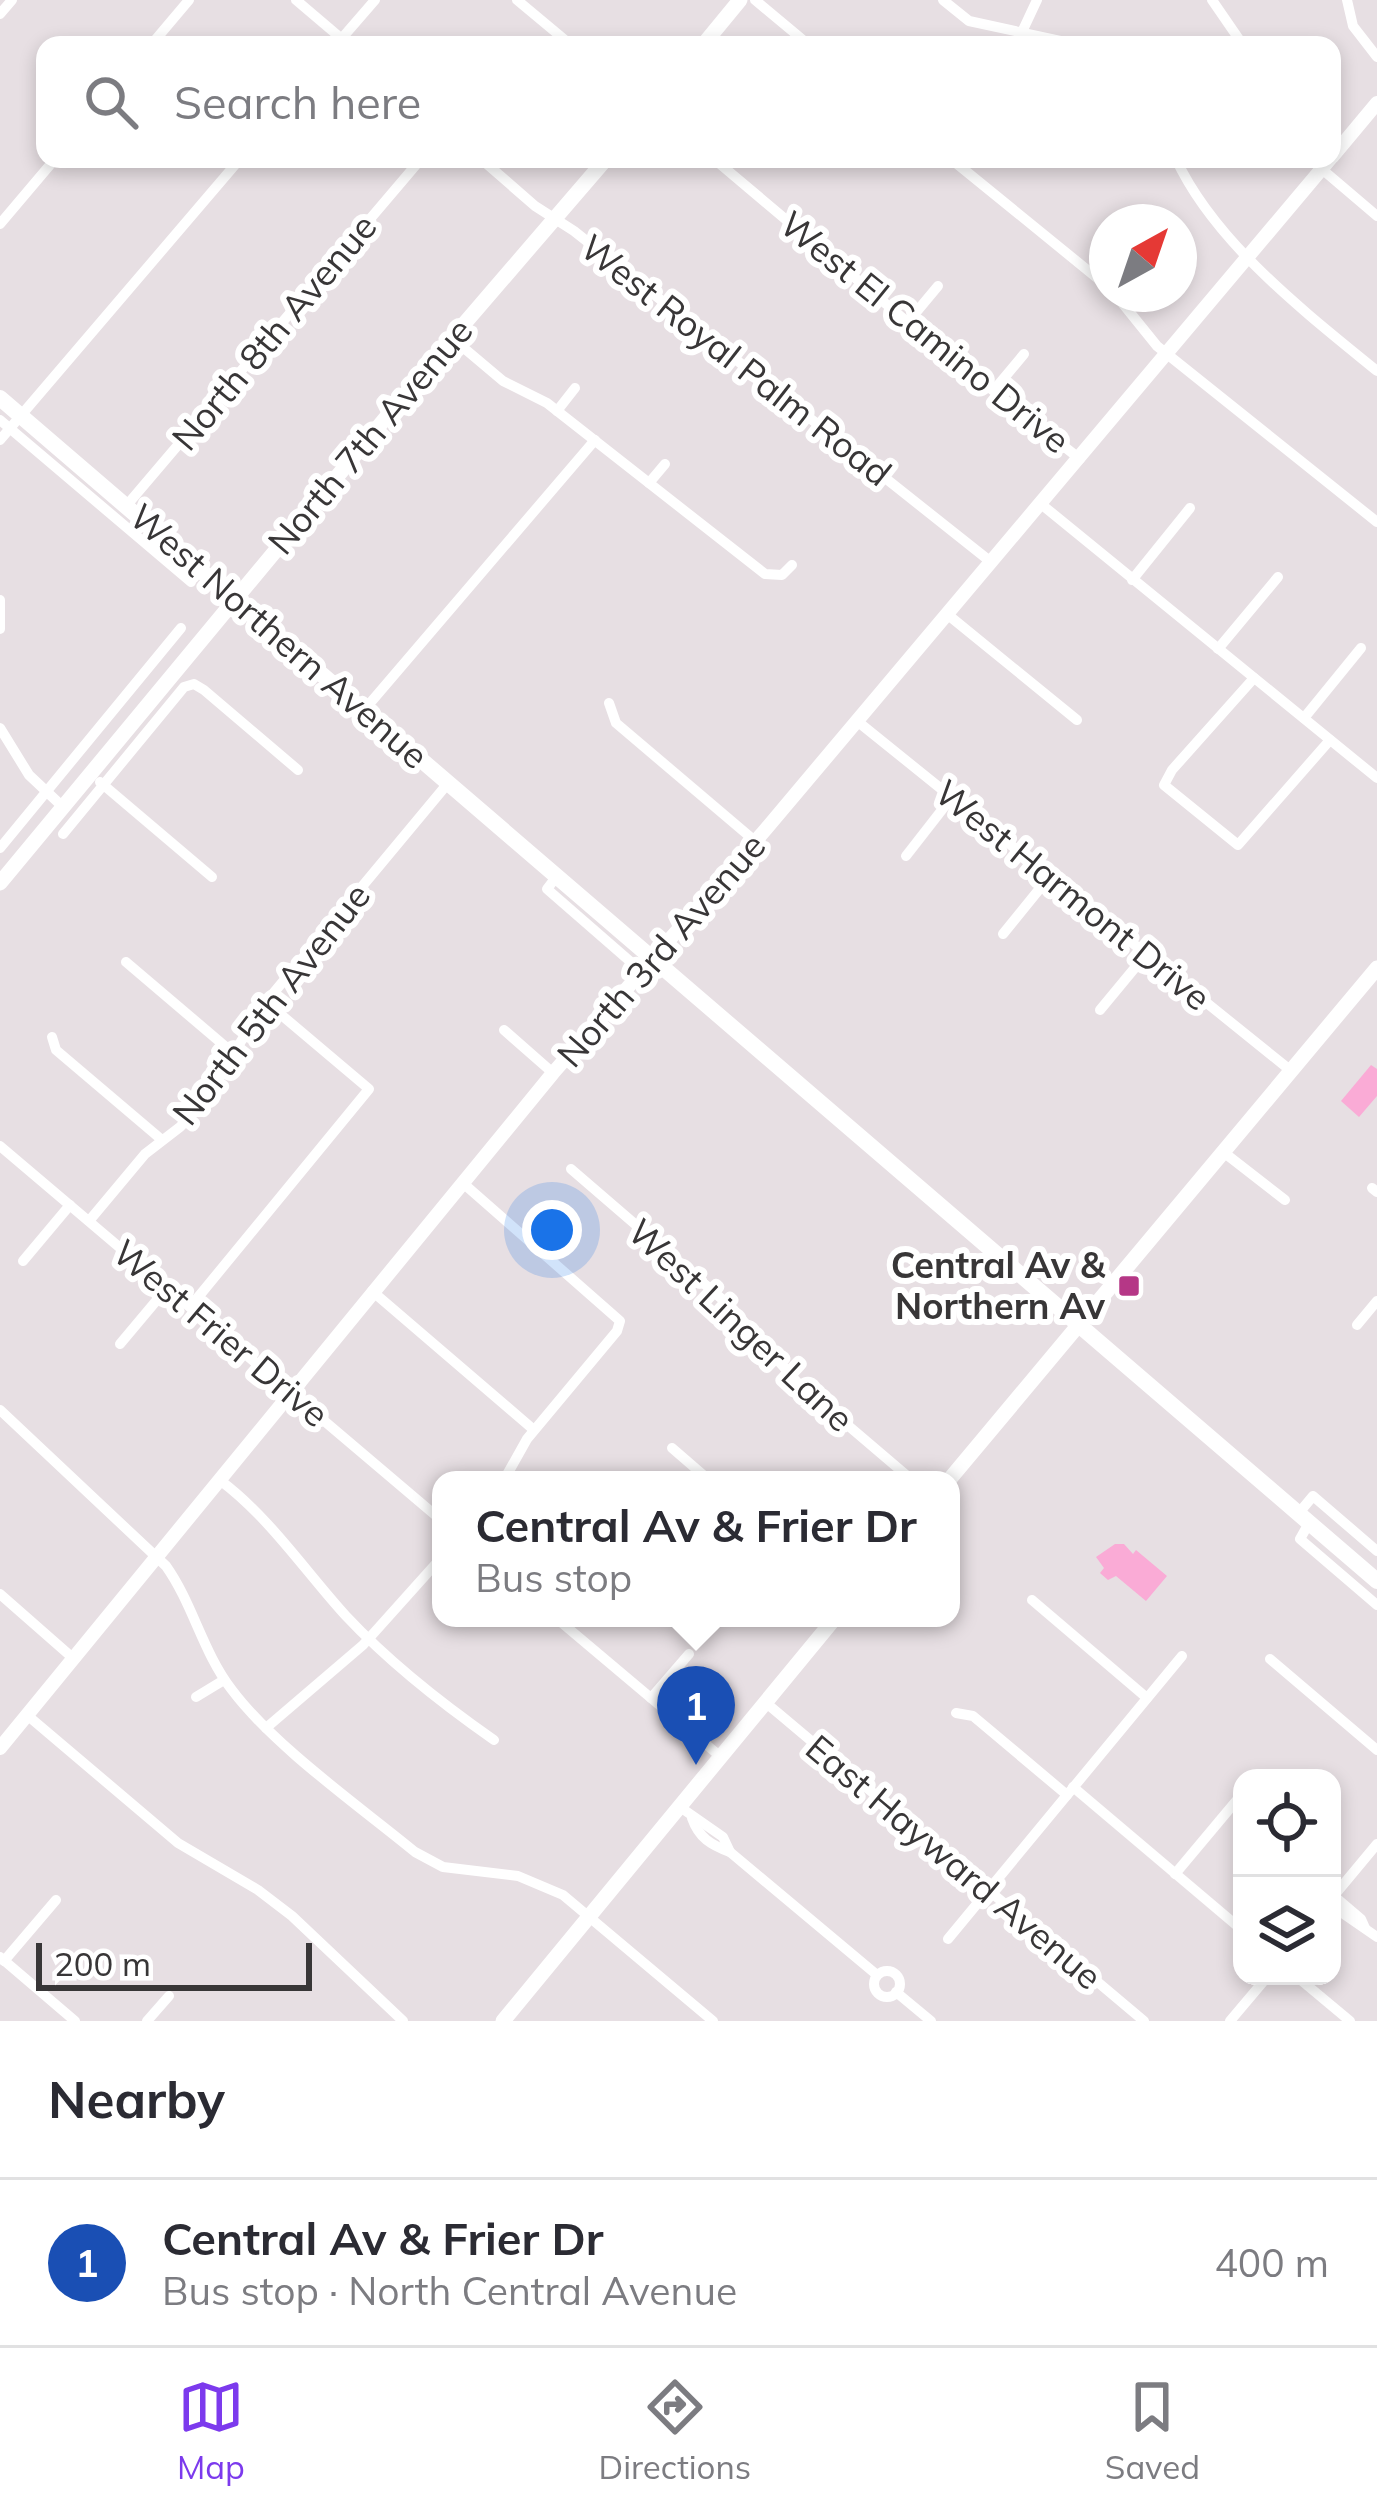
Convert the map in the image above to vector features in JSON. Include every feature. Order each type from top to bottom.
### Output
[{"type":"main road","points":[[710,36],[739,0]]},
{"type":"main road","name":"North 7th Avenue","points":[[0,883],[63,807],[96,779],[236,597],[598,168]]},
{"type":"main road","name":"West Northern Avenue","points":[[0,398],[16,423],[127,505],[236,597],[557,876],[647,964],[1079,1325],[1302,1525],[1377,1581]]},
{"type":"main road","points":[[957,1471],[1290,1070],[1369,990],[1377,968]]},
{"type":"main road","points":[[503,2021],[590,1916],[686,1812],[721,1757],[828,1627]]},
{"type":"street","points":[[0,14],[12,0]]},
{"type":"street","points":[[159,36],[189,0]]},
{"type":"street","points":[[296,0],[335,36]]},
{"type":"street","points":[[347,36],[374,0]]},
{"type":"street","points":[[517,0],[560,36]]},
{"type":"street","points":[[755,0],[798,36]]},
{"type":"street","points":[[943,0],[969,21],[1040,36]]},
{"type":"street","points":[[1022,32],[1037,0]]},
{"type":"street","points":[[1212,0],[1237,36]]},
{"type":"street","points":[[1347,0],[1353,26],[1377,57]]},
{"type":"street","points":[[1004,36],[1005,31]]},
{"type":"street","name":"North 3rd Avenue","points":[[1341,142],[1377,103]]},
{"type":"street","points":[[0,224],[47,168]]},
{"type":"street","points":[[0,440],[232,168]]},
{"type":"street","name":"North 8th Avenue","points":[[127,505],[413,168]]},
{"type":"street","name":"West Royal Palm Road","points":[[492,168],[991,562]]},
{"type":"street","name":"West El Camino Drive","points":[[725,168],[1080,459]]},
{"type":"street","points":[[962,168],[1089,271]]},
{"type":"street","points":[[1180,168],[1191,190],[1292,302],[1377,371]]},
{"type":"street","name":"North 3rd Avenue","points":[[0,1748],[553,1073],[1080,459],[1317,168]]},
{"type":"street","points":[[1330,168],[1377,215]]},
{"type":"street","name":"West El Camino Drive","points":[[908,322],[938,286]]},
{"type":"street","points":[[1130,312],[1166,355],[1377,523]]},
{"type":"street","points":[[452,338],[503,381],[557,411],[765,574],[782,575],[792,565]]},
{"type":"street","name":"West El Camino Drive","points":[[994,390],[1024,354]]},
{"type":"street","points":[[557,411],[575,388]]},
{"type":"street","name":"West Northern Avenue","points":[[0,420],[16,423],[190,582]]},
{"type":"street","points":[[365,710],[595,440]]},
{"type":"street","points":[[649,483],[665,464]]},
{"type":"street","points":[[1041,504],[1377,778]]},
{"type":"street","points":[[1132,580],[1190,508]]},
{"type":"street","points":[[1218,649],[1278,577]]},
{"type":"street","points":[[0,629],[1,603],[20,601]]},
{"type":"street","points":[[946,614],[1077,720]]},
{"type":"street","points":[[0,848],[182,628]]},
{"type":"street","points":[[1304,718],[1361,648]]},
{"type":"street","points":[[1254,678],[1164,785],[1238,845],[1330,740]]},
{"type":"street","points":[[63,834],[96,779],[184,687],[194,684],[298,770]]},
{"type":"street","points":[[609,703],[616,723],[755,842]]},
{"type":"street","name":"West Harmont Drive","points":[[857,721],[1290,1070]]},
{"type":"street","points":[[0,728],[29,776],[63,807]]},
{"type":"street","points":[[96,779],[212,877]]},
{"type":"street","name":"North 5th Avenue","points":[[89,1221],[145,1154],[206,1100],[266,1002],[448,782]]},
{"type":"street","points":[[906,856],[952,797]]},
{"type":"street","points":[[1003,934],[1050,876]]},
{"type":"street","points":[[1100,1010],[1148,952]]},
{"type":"street","points":[[126,962],[233,1053]]},
{"type":"street","points":[[190,1307],[369,1089],[266,1002]]},
{"type":"street","points":[[504,1030],[553,1073]]},
{"type":"street","points":[[52,1037],[56,1051],[162,1140]]},
{"type":"street","name":"West Frier Drive","points":[[0,1146],[432,1512]]},
{"type":"street","points":[[1222,1151],[1285,1199]]},
{"type":"street","name":"West Linger Lane","points":[[571,1169],[730,1306],[797,1382],[901,1471]]},
{"type":"street","points":[[464,1184],[620,1321],[534,1430],[509,1471]]},
{"type":"street","points":[[22,1261],[70,1205]]},
{"type":"street","points":[[120,1344],[167,1288]]},
{"type":"street","points":[[372,1291],[534,1430]]},
{"type":"street","points":[[1357,1325],[1377,1301]]},
{"type":"street","points":[[0,1410],[155,1556],[185,1597],[224,1679],[266,1727],[415,1852],[443,1867],[518,1876],[548,1887],[590,1916],[713,2021]]},
{"type":"street","points":[[672,1448],[699,1471]]},
{"type":"street","points":[[221,1481],[261,1516],[369,1639],[430,1694],[494,1740]]},
{"type":"street","points":[[1377,1551],[1313,1496],[1302,1525],[1377,1605]]},
{"type":"street","points":[[266,1727],[369,1639],[432,1568]]},
{"type":"street","points":[[0,1594],[74,1659]]},
{"type":"street","points":[[1032,1600],[1148,1698]]},
{"type":"street","points":[[567,1627],[721,1757]]},
{"type":"street","points":[[651,1698],[689,1654]]},
{"type":"street","points":[[948,1939],[1182,1656]]},
{"type":"street","points":[[1270,1659],[1377,1750]]},
{"type":"street","points":[[196,1696],[224,1679]]},
{"type":"street","name":"East Hayward Avenue","points":[[765,1702],[1144,2021]]},
{"type":"street","points":[[956,1714],[974,1716],[1233,1922]]},
{"type":"street","points":[[28,1715],[178,1843],[292,1916],[403,2021]]},
{"type":"street","points":[[1175,1874],[1233,1805]]},
{"type":"street","points":[[686,1812],[722,1837],[730,1852],[877,1975],[890,1971],[896,1975],[896,1991],[931,2021]]},
{"type":"street","points":[[1341,1890],[1377,1844]]},
{"type":"street","points":[[56,1900],[2,1959],[75,2021]]},
{"type":"street","points":[[1341,1905],[1377,1937]]},
{"type":"street","points":[[1230,2021],[1260,1985]]},
{"type":"street","points":[[1307,1985],[1350,2021]]},
{"type":"street","points":[[147,2021],[169,1996]]},
{"type":"shaded area","points":[[1371,1065],[1377,1069],[1377,1096],[1359,1117],[1341,1101]]},
{"type":"shaded area","points":[[1115,1544],[1124,1544],[1133,1554],[1136,1550],[1167,1576],[1146,1601],[1116,1576],[1108,1580],[1100,1573],[1104,1568],[1096,1557]]},
{"type":"place","name":"Central Av & Northern Av","points":[[1129,1286]]},
{"type":"place","name":"Central Av & Frier Dr","points":[[696,1765]]}]
